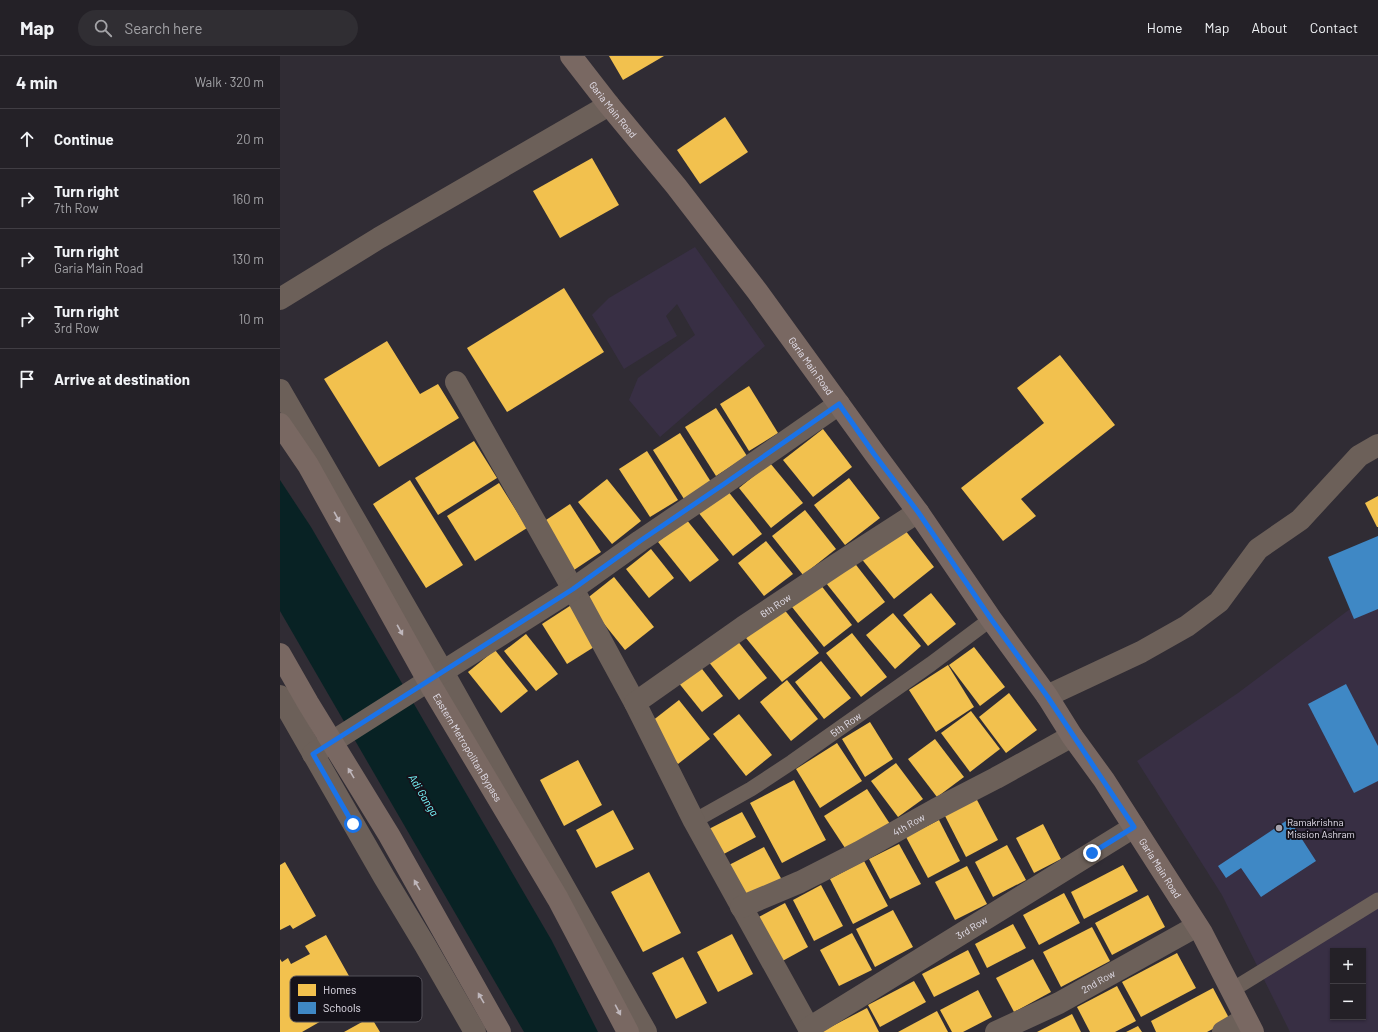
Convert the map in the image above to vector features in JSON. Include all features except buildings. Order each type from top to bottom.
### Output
[{"type":"main road","name":"Garia Main Road","points":[[571,56],[609,105],[681,192],[757,291],[874,454],[918,512],[991,619],[1047,696],[1072,736],[1104,780],[1197,926],[1232,990],[1249,1025]]},
{"type":"main road","name":"Eastern Metropolitan Bypass","points":[[280,424],[308,465],[431,686],[558,899],[628,1032]]},
{"type":"main road","points":[[280,654],[389,836],[500,1032]]},
{"type":"street","points":[[280,299],[378,238],[609,105]]},
{"type":"street","points":[[456,382],[573,589],[635,703],[694,821],[810,1030]]},
{"type":"street","points":[[280,390],[646,1032]]},
{"type":"street","points":[[313,754],[361,725],[573,589],[839,404]]},
{"type":"street","points":[[1047,696],[1140,652],[1187,626],[1219,602],[1258,549],[1300,520],[1359,456],[1378,445]]},
{"type":"street","name":"6th Row","points":[[635,703],[768,610],[918,512]]},
{"type":"street","points":[[280,696],[475,1032]]},
{"type":"street","name":"4th Row","points":[[741,906],[800,882],[860,852],[936,809],[1072,736]]},
{"type":"street","name":"3rd Row","points":[[810,1030],[1134,827]]},
{"type":"street","name":"2nd Row","points":[[996,1032],[1059,1003],[1197,926]]},
{"type":"street","points":[[1223,1032],[1249,1025]]},
{"type":"lane","name":"5th Row","points":[[694,821],[751,789],[792,762],[931,664],[991,619]]},
{"type":"lane","points":[[1232,990],[1378,900]]},
{"type":"shaded area","points":[[695,247],[765,346],[660,437],[629,400],[638,378],[695,335],[677,304],[666,316],[677,336],[624,369],[592,315],[609,298]]},
{"type":"shaded area","name":"Ramakrishna Mission Ashram","points":[[1378,588],[1378,1032],[1290,1032],[1222,895],[1137,761],[1238,693]]},
{"type":"water","name":"Adi Ganga","points":[[280,480],[311,527],[552,941],[598,1032],[524,1032],[280,611]]},
{"type":"place","name":"Ramakrishna Mission Ashram","points":[[1279,828]]},
{"type":"route","points":[[353,824],[313,754],[361,725],[573,589],[839,404],[874,454],[918,512],[991,619],[1047,696],[1072,736],[1104,780],[1134,827],[1092,853]]}]
